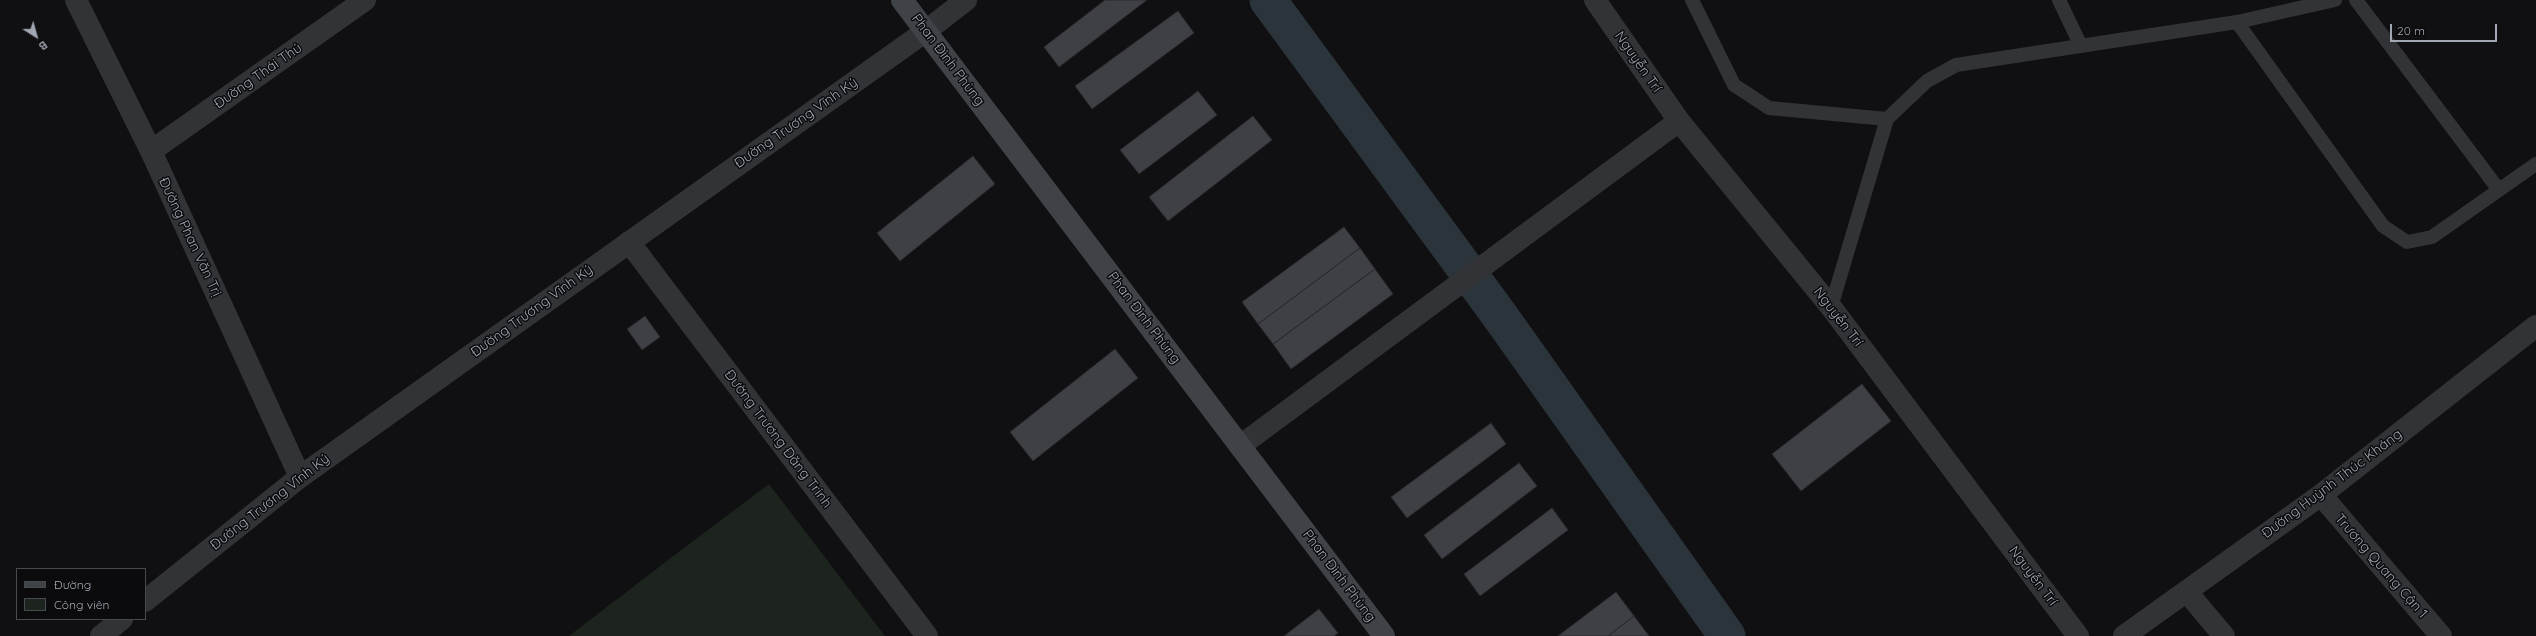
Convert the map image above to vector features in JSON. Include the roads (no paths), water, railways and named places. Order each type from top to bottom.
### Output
[{"type":"street","name":"Đường Phan Văn Trị","points":[[76,0],[151,151],[300,477]]},
{"type":"street","name":"Đường Thái Thú","points":[[151,151],[365,0]]},
{"type":"street","name":"Phan Đình Phùng","points":[[902,0],[1384,636]]},
{"type":"street","name":"Đường Trương Vĩnh Ký","points":[[146,600],[300,477],[926,31],[966,0]]},
{"type":"street","name":"Nguyễn Trí","points":[[1595,0],[1679,121],[1831,307],[2078,636]]},
{"type":"street","points":[[1240,446],[1679,121]]},
{"type":"street","name":"Đường Trương Đăng Trinh","points":[[629,242],[926,636]]},
{"type":"street","name":"Đường Huỳnh Thúc Kháng","points":[[2124,636],[2320,495],[2536,326]]},
{"type":"street","name":"Trương Quang Cận 1","points":[[2320,495],[2441,636]]},
{"type":"street","points":[[2187,592],[2224,636]]},
{"type":"street","points":[[101,636],[121,620]]},
{"type":"lane","points":[[1692,0],[1734,85],[1769,108],[1887,119]]},
{"type":"lane","points":[[2059,0],[2081,46]]},
{"type":"lane","points":[[1831,307],[1887,119],[1927,81],[1956,65],[2238,22],[2335,0]]},
{"type":"lane","points":[[2356,0],[2499,190]]},
{"type":"lane","points":[[2238,22],[2383,226],[2407,242],[2432,237],[2536,164]]},
{"type":"waterway","points":[[1268,0],[1500,316],[1727,636]]}]
